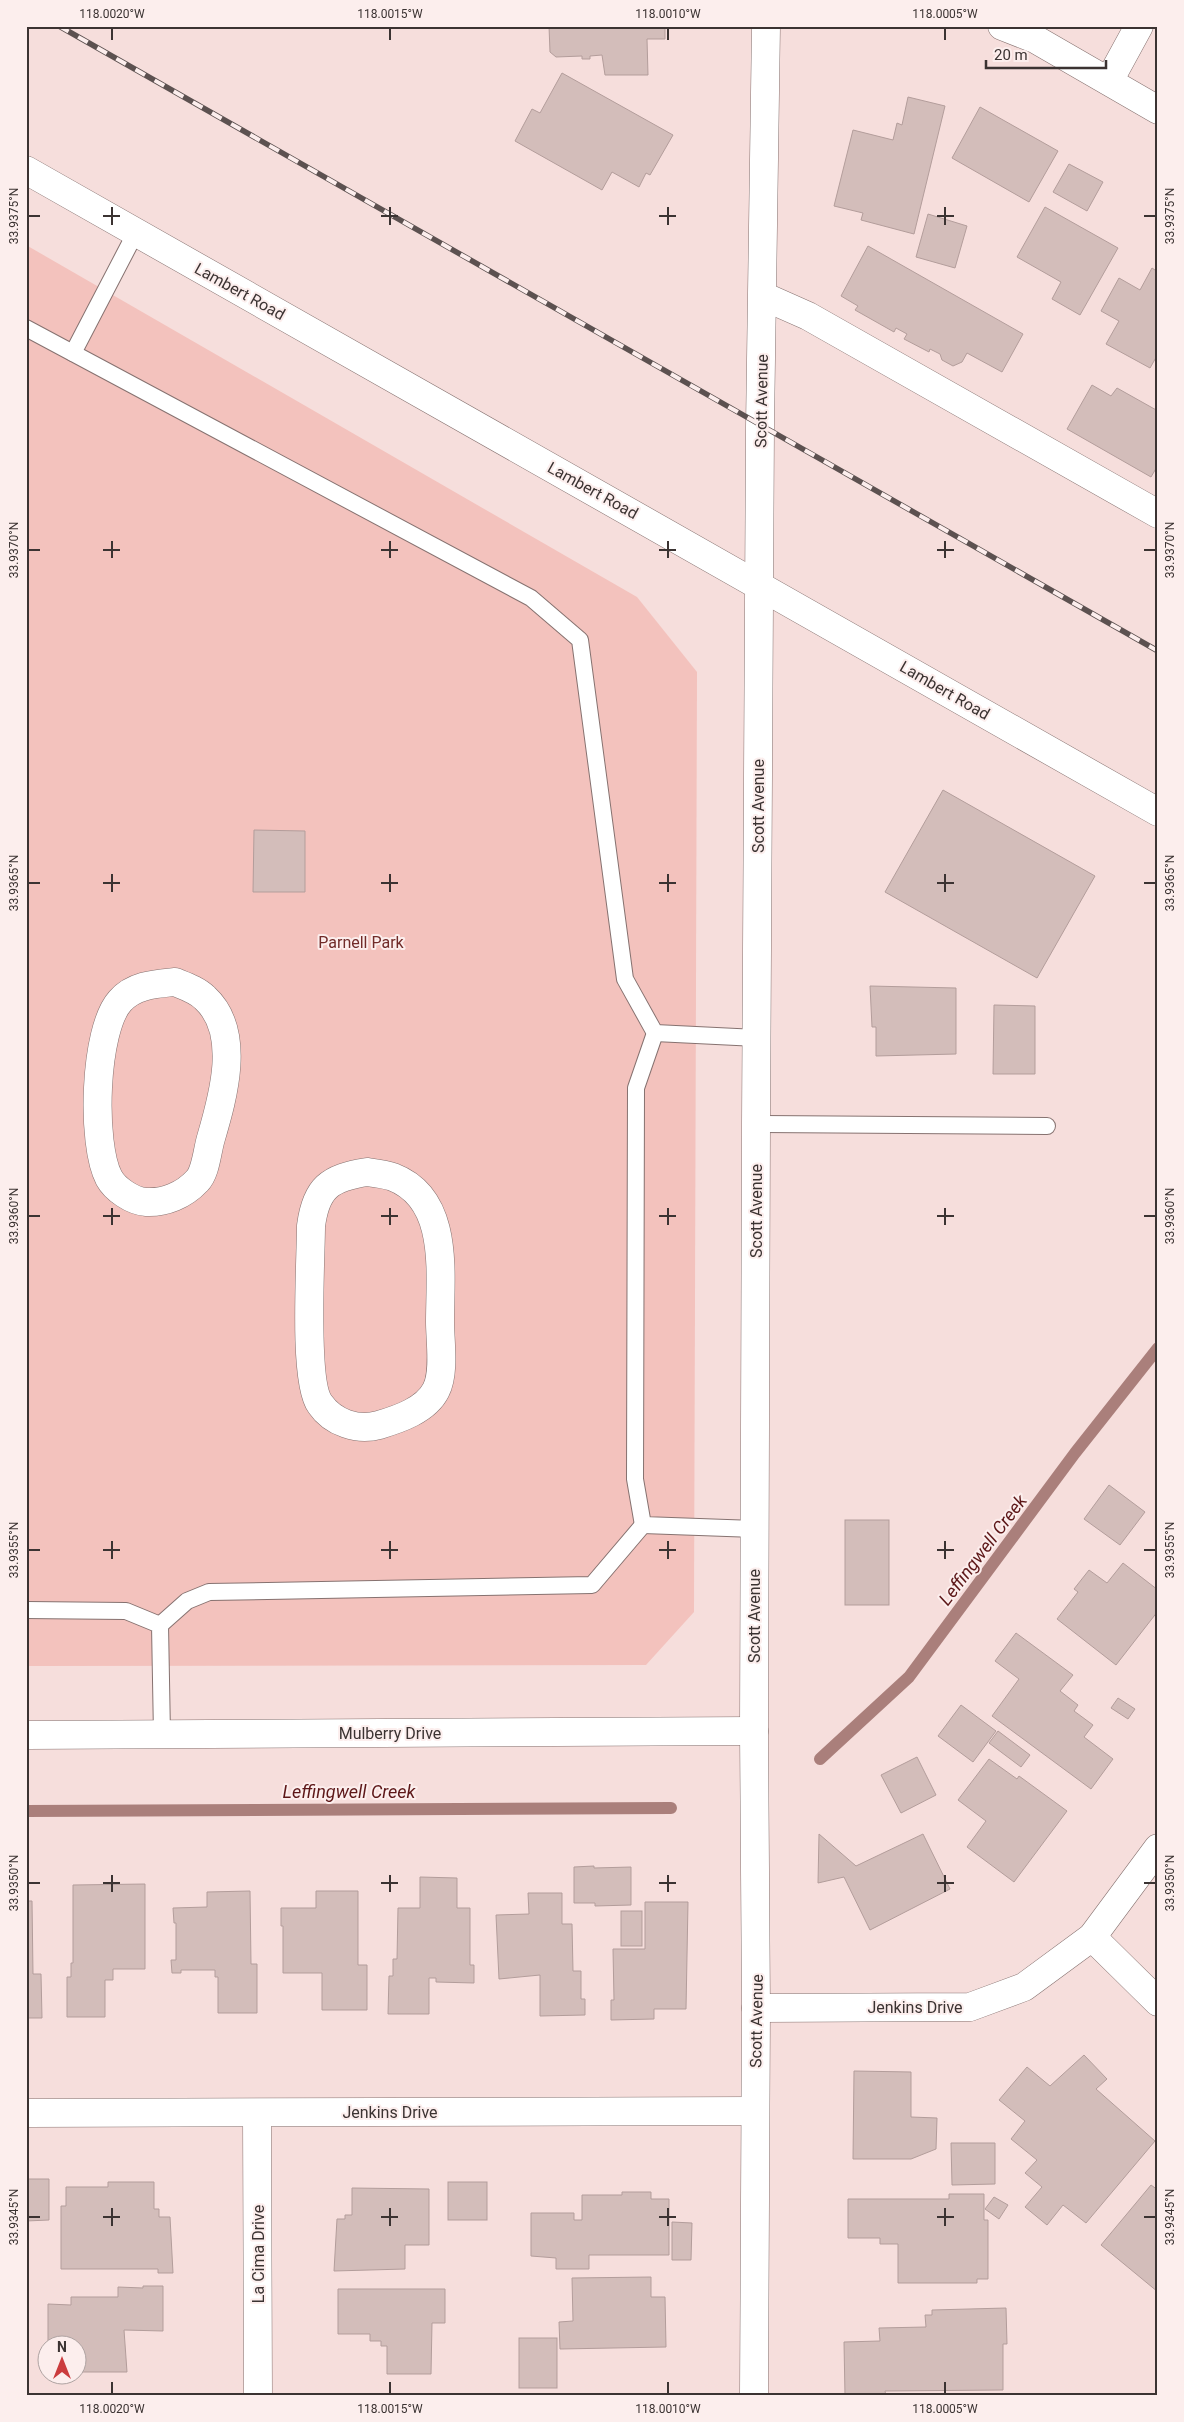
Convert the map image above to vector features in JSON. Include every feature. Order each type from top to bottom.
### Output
[{"type":"street","name":"Scott Avenue","points":[[754,2396],[756,1124],[759,584],[766,26]]},
{"type":"street","points":[[1002,26],[1035,40],[1158,110]]},
{"type":"street","points":[[1109,82],[1139,26]]},
{"type":"street","name":"Lambert Road","points":[[26,170],[1158,812]]},
{"type":"street","points":[[763,296],[823,324],[1158,514]]},
{"type":"street","points":[[175,982],[191,988],[204,997],[215,1010],[223,1030],[226,1047],[226,1074],[216,1122],[198,1180],[187,1190],[159,1202],[143,1202],[129,1196],[109,1178],[99,1140],[100,1060],[112,1012],[120,1000],[138,987],[175,982]]},
{"type":"street","points":[[367,1172],[394,1177],[415,1191],[430,1210],[438,1234],[441,1283],[441,1366],[436,1390],[420,1406],[401,1418],[367,1428],[343,1424],[319,1403],[310,1366],[310,1274],[311,1226],[314,1204],[327,1186],[342,1176],[367,1172]]},
{"type":"street","name":"Mulberry Drive","points":[[26,1735],[754,1731]]},
{"type":"street","name":"Jenkins Drive","points":[[756,2008],[970,2007],[1024,1987],[1092,1937],[1158,1848]]},
{"type":"street","points":[[1092,1937],[1158,2002]]},
{"type":"street","name":"Jenkins Drive","points":[[26,2113],[754,2112]]},
{"type":"street","name":"La Cima Drive","points":[[257,2113],[258,2396]]},
{"type":"lane","points":[[73,353],[136,232]]},
{"type":"lane","points":[[26,328],[531,598],[580,640],[625,979],[655,1033],[636,1088],[635,1479],[643,1525]]},
{"type":"lane","points":[[655,1033],[757,1038]]},
{"type":"lane","points":[[756,1124],[1047,1126]]},
{"type":"lane","points":[[643,1525],[755,1529]]},
{"type":"lane","points":[[162,1735],[160,1625],[187,1601],[209,1592],[592,1585],[643,1525]]},
{"type":"lane","points":[[26,1610],[126,1611],[160,1625]]},
{"type":"green space","name":"Parnell Park","points":[[26,245],[637,597],[697,672],[694,1612],[646,1665],[26,1666]]},
{"type":"building","points":[[549,26],[665,26],[665,39],[647,39],[648,75],[605,75],[602,55],[590,56],[590,59],[582,59],[582,56],[556,57],[550,52]]},
{"type":"building","points":[[562,73],[673,135],[650,175],[646,173],[639,187],[612,172],[602,190],[515,141],[532,109],[540,113]]},
{"type":"building","points":[[908,97],[945,106],[914,234],[861,220],[863,213],[834,206],[853,130],[893,140],[897,123],[902,125]]},
{"type":"building","points":[[980,107],[1058,151],[1029,202],[952,158]]},
{"type":"building","points":[[1069,164],[1103,182],[1087,211],[1053,192]]},
{"type":"building","points":[[1045,207],[1118,248],[1080,315],[1052,299],[1061,282],[1017,257]]},
{"type":"building","points":[[928,214],[967,226],[955,268],[916,257]]},
{"type":"building","points":[[868,246],[1023,334],[1002,372],[967,353],[962,362],[953,366],[942,360],[940,354],[930,349],[929,352],[904,339],[907,334],[896,328],[894,332],[855,310],[858,306],[841,296]]},
{"type":"building","points":[[1152,268],[1158,272],[1158,354],[1150,368],[1106,344],[1119,321],[1101,311],[1119,278],[1140,290]]},
{"type":"building","points":[[1092,385],[1111,396],[1117,388],[1158,411],[1158,465],[1151,477],[1067,429]]},
{"type":"building","points":[[943,790],[1095,876],[1037,978],[885,892]]},
{"type":"building","points":[[254,830],[305,831],[305,892],[253,892]]},
{"type":"building","points":[[870,986],[956,988],[956,1054],[876,1056],[876,1027],[872,1027]]},
{"type":"building","points":[[994,1005],[1035,1006],[1035,1074],[993,1074]]},
{"type":"building","points":[[1109,1485],[1145,1512],[1120,1545],[1084,1519]]},
{"type":"building","points":[[845,1520],[889,1520],[889,1605],[845,1605]]},
{"type":"building","points":[[1123,1563],[1158,1590],[1158,1611],[1116,1665],[1057,1619],[1078,1592],[1074,1589],[1089,1570],[1107,1583]]},
{"type":"building","points":[[1016,1633],[1073,1675],[1060,1691],[1078,1705],[1074,1711],[1093,1725],[1084,1737],[1113,1759],[1091,1789],[992,1716],[1019,1679],[995,1661]]},
{"type":"building","points":[[1118,1698],[1135,1709],[1128,1719],[1111,1708]]},
{"type":"building","points":[[961,1705],[996,1731],[973,1762],[938,1736]]},
{"type":"building","points":[[998,1731],[1030,1755],[1021,1767],[989,1743]]},
{"type":"building","points":[[917,1757],[936,1795],[901,1813],[881,1775]]},
{"type":"building","points":[[989,1759],[1017,1779],[1019,1776],[1067,1811],[1014,1882],[967,1847],[986,1821],[958,1800]]},
{"type":"building","points":[[819,1834],[856,1866],[923,1834],[950,1889],[870,1930],[844,1877],[818,1883]]},
{"type":"building","points":[[594,1866],[594,1868],[631,1867],[631,1905],[595,1906],[595,1903],[574,1903],[574,1867]]},
{"type":"building","points":[[420,1877],[457,1878],[457,1908],[470,1908],[470,1965],[474,1965],[474,1983],[436,1982],[436,1978],[429,1978],[429,2014],[388,2014],[389,1976],[393,1976],[393,1959],[397,1959],[398,1908],[420,1908]]},
{"type":"building","points":[[145,1884],[145,1969],[113,1969],[113,1980],[105,1980],[105,2017],[67,2017],[67,1977],[71,1977],[71,1963],[73,1963],[73,1885]]},
{"type":"building","points":[[250,1891],[251,1964],[257,1964],[257,2013],[218,2013],[218,1977],[215,1977],[215,1970],[181,1970],[181,1973],[172,1973],[171,1960],[176,1960],[176,1923],[174,1923],[173,1908],[207,1907],[207,1892]]},
{"type":"building","points":[[316,1891],[358,1891],[358,1965],[367,1965],[367,2010],[322,2010],[322,1973],[283,1973],[281,1908],[316,1908]]},
{"type":"building","points":[[528,1893],[562,1893],[562,1924],[572,1924],[573,1971],[581,1971],[581,1999],[585,1999],[585,2015],[540,2016],[540,1975],[499,1979],[496,1915],[529,1914]]},
{"type":"building","points":[[26,1901],[32,1901],[33,1974],[41,1974],[42,2018],[26,2018]]},
{"type":"building","points":[[645,1902],[688,1902],[686,2009],[654,2009],[654,2019],[611,2020],[611,2000],[614,2000],[613,1949],[645,1949]]},
{"type":"building","points":[[621,1911],[642,1911],[642,1946],[621,1946]]},
{"type":"building","points":[[1084,2055],[1107,2079],[1096,2089],[1155,2141],[1086,2223],[1063,2205],[1047,2225],[1025,2207],[1042,2187],[1025,2173],[1037,2160],[1011,2139],[1025,2121],[999,2100],[1027,2067],[1050,2086]]},
{"type":"building","points":[[854,2071],[911,2072],[911,2117],[937,2118],[936,2149],[911,2159],[853,2159]]},
{"type":"building","points":[[951,2143],[995,2143],[995,2184],[952,2185]]},
{"type":"building","points":[[26,2179],[49,2179],[49,2220],[26,2221]]},
{"type":"building","points":[[108,2182],[154,2182],[154,2209],[159,2209],[159,2217],[170,2217],[173,2273],[158,2273],[158,2269],[61,2269],[61,2206],[66,2206],[66,2187],[108,2187]]},
{"type":"building","points":[[448,2182],[487,2182],[487,2220],[448,2220]]},
{"type":"building","points":[[1151,2185],[1158,2190],[1158,2292],[1101,2245]]},
{"type":"building","points":[[352,2188],[429,2189],[429,2245],[405,2245],[405,2269],[334,2271],[337,2219],[345,2219],[345,2215],[352,2215]]},
{"type":"building","points":[[622,2192],[651,2192],[651,2199],[669,2199],[669,2255],[589,2255],[589,2269],[556,2269],[556,2258],[531,2256],[531,2213],[574,2213],[574,2220],[582,2220],[582,2195],[622,2195]]},
{"type":"building","points":[[949,2194],[984,2194],[984,2220],[988,2220],[988,2279],[977,2279],[977,2283],[898,2283],[898,2244],[880,2244],[880,2238],[848,2238],[848,2199],[949,2199]]},
{"type":"building","points":[[994,2197],[1008,2205],[999,2219],[985,2209]]},
{"type":"building","points":[[672,2222],[692,2223],[691,2260],[672,2260]]},
{"type":"building","points":[[651,2277],[651,2297],[665,2297],[666,2347],[560,2349],[559,2322],[573,2321],[572,2278]]},
{"type":"building","points":[[143,2286],[163,2286],[163,2331],[124,2330],[127,2372],[88,2372],[88,2334],[48,2334],[48,2304],[71,2305],[71,2297],[118,2297],[118,2287],[143,2288]]},
{"type":"building","points":[[338,2289],[445,2289],[445,2323],[432,2323],[431,2374],[387,2374],[387,2346],[381,2346],[381,2341],[370,2341],[370,2334],[338,2334]]},
{"type":"building","points":[[1006,2308],[1007,2344],[1003,2344],[1003,2390],[885,2391],[886,2396],[845,2396],[844,2342],[880,2341],[879,2328],[926,2327],[925,2315],[932,2315],[932,2310]]},
{"type":"building","points":[[519,2338],[557,2338],[557,2388],[519,2388]]},
{"type":"waterway","name":"Leffingwell Creek","points":[[820,1759],[909,1677],[1075,1453],[1158,1348]]},
{"type":"waterway","name":"Leffingwell Creek","points":[[26,1811],[671,1808]]},
{"type":"railway","points":[[59,26],[1158,651]]}]
